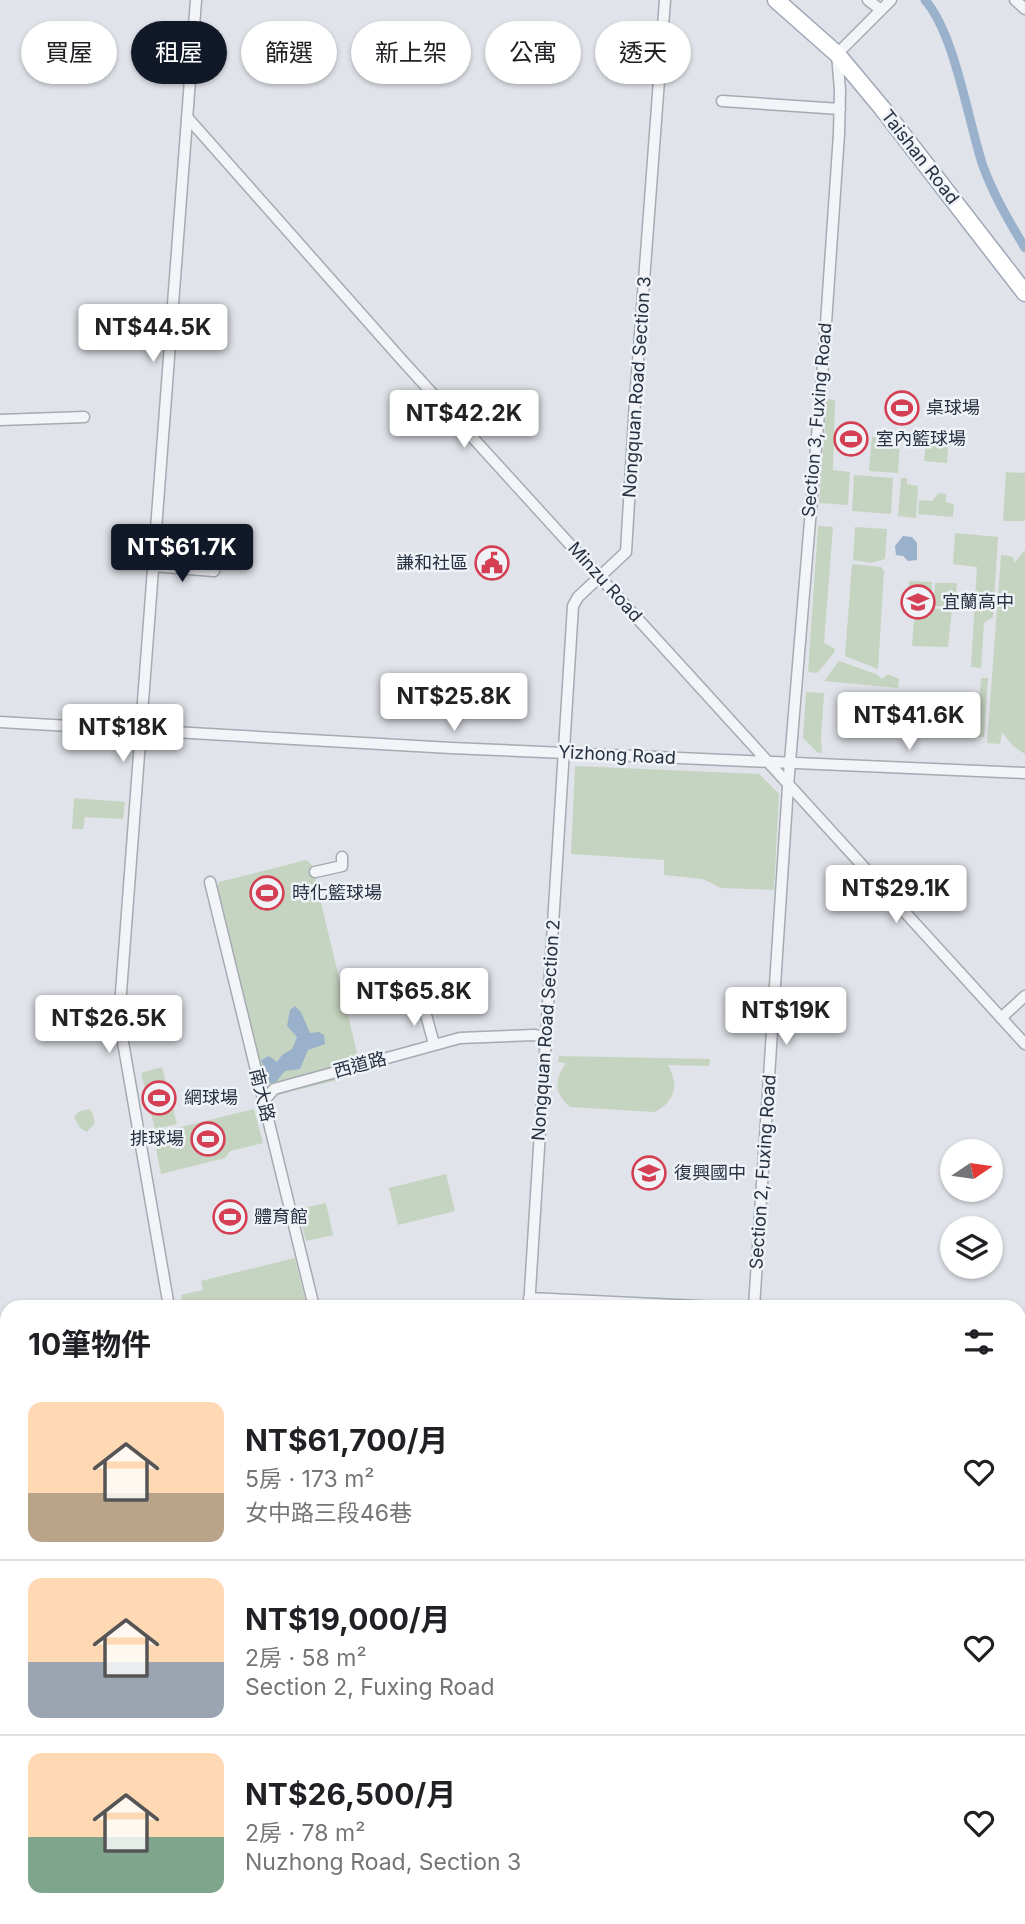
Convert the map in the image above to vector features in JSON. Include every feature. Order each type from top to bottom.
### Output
[{"type":"main road","name":"Taishan Road","points":[[776,0],[837,54],[1025,293]]},
{"type":"street","points":[[168,1300],[120,1028],[195,0]]},
{"type":"street","name":"Nongquan Road Section 3","points":[[564,752],[573,606],[578,597],[626,552],[665,0]]},
{"type":"street","points":[[868,0],[881,10]]},
{"type":"street","points":[[837,54],[891,0]]},
{"type":"street","points":[[1015,0],[1025,9]]},
{"type":"street","name":"Section 3, Fuxing Road","points":[[788,786],[824,352],[840,109],[837,54]]},
{"type":"street","points":[[722,101],[840,109]]},
{"type":"street","name":"Minzu Road","points":[[187,117],[401,359],[1025,1044]]},
{"type":"street","points":[[0,420],[84,417]]},
{"type":"street","points":[[153,566],[214,571]]},
{"type":"street","name":"Yizhong Road","points":[[0,722],[767,762],[1025,772]]},
{"type":"street","name":"Nongquan Road Section 2","points":[[529,1300],[564,752]]},
{"type":"street","name":"Section 2, Fuxing Road","points":[[754,1300],[788,786]]},
{"type":"street","points":[[316,872],[342,866],[342,857]]},
{"type":"street","name":"南大路","points":[[210,882],[312,1300]]},
{"type":"street","points":[[1001,1018],[1025,996]]},
{"type":"street","points":[[423,1004],[434,1044]]},
{"type":"street","name":"西道路","points":[[263,1102],[274,1089],[460,1038],[534,1035],[546,1037]]},
{"type":"green space","points":[[827,399],[835,400],[833,470],[850,472],[848,505],[819,503]]},
{"type":"green space","name":"室內籃球場","points":[[845,427],[858,428],[856,450],[844,449]]},
{"type":"green space","points":[[872,437],[900,439],[898,473],[869,471]]},
{"type":"green space","points":[[926,443],[948,445],[947,463],[924,461]]},
{"type":"green space","points":[[1006,472],[1025,473],[1025,521],[1003,521]]},
{"type":"green space","points":[[854,475],[893,478],[891,514],[852,511]]},
{"type":"green space","points":[[901,478],[907,478],[907,484],[918,486],[916,518],[898,516]]},
{"type":"green space","points":[[939,493],[946,494],[946,502],[954,504],[953,517],[918,514],[919,500],[932,501]]},
{"type":"green space","points":[[818,526],[833,527],[824,643],[835,649],[817,673],[808,672]]},
{"type":"green space","points":[[855,527],[887,529],[885,559],[871,563],[853,560]]},
{"type":"green space","points":[[955,533],[998,537],[993,617],[984,623],[981,668],[971,667],[977,567],[953,564]]},
{"type":"green space","points":[[1025,550],[1025,754],[1013,746],[1002,732],[1000,744],[987,743],[1001,555],[1013,557],[1014,563]]},
{"type":"green space","points":[[852,564],[881,567],[884,571],[878,669],[845,656]]},
{"type":"green space","points":[[909,581],[932,582],[931,606],[908,605]]},
{"type":"green space","points":[[935,583],[957,583],[955,607],[933,606]]},
{"type":"green space","points":[[915,608],[952,609],[948,647],[912,646]]},
{"type":"green space","points":[[839,661],[876,674],[882,679],[888,674],[899,679],[898,688],[824,681]]},
{"type":"green space","points":[[981,678],[988,678],[984,737],[976,737]]},
{"type":"green space","points":[[806,692],[824,693],[822,753],[817,752],[803,738]]},
{"type":"green space","points":[[575,766],[759,774],[779,794],[774,890],[721,888],[703,879],[664,875],[664,860],[571,854]]},
{"type":"green space","points":[[74,798],[125,802],[123,819],[85,817],[83,829],[72,829]]},
{"type":"green space","points":[[306,860],[312,865],[362,1074],[265,1098],[215,890],[219,882]]},
{"type":"green space","points":[[559,1056],[710,1059],[709,1066],[668,1065],[674,1079],[674,1092],[655,1112],[570,1107],[558,1091],[558,1080],[566,1063],[558,1062]]},
{"type":"green space","name":"網球場","points":[[162,1067],[177,1124],[155,1129],[141,1073]]},
{"type":"green space","points":[[89,1109],[95,1123],[87,1132],[80,1128],[74,1117],[78,1112]]},
{"type":"green space","name":"排球場","points":[[254,1109],[263,1143],[230,1151],[225,1158],[161,1174],[153,1134]]},
{"type":"green space","points":[[446,1174],[455,1211],[398,1225],[389,1188]]},
{"type":"green space","points":[[326,1203],[333,1235],[306,1241],[298,1209]]},
{"type":"green space","points":[[295,1258],[305,1300],[182,1300],[181,1295],[203,1290],[201,1281]]},
{"type":"water","points":[[903,536],[912,537],[917,543],[917,560],[908,561],[903,556],[896,555],[895,546]]},
{"type":"water","points":[[295,1006],[301,1012],[310,1033],[319,1032],[324,1035],[325,1044],[308,1050],[300,1069],[285,1071],[276,1082],[270,1083],[261,1060],[269,1056],[277,1062],[292,1049],[297,1037],[287,1026],[290,1010]]},
{"type":"waterway","points":[[925,0],[945,34],[953,56],[987,177],[1025,248]]},
{"type":"place","name":"桌球場","points":[[902,408]]},
{"type":"place","name":"室內籃球場","points":[[851,439]]},
{"type":"place","name":"謙和社區","points":[[492,563]]},
{"type":"place","name":"宜蘭高中","points":[[918,602]]},
{"type":"place","name":"時化籃球場","points":[[267,893]]},
{"type":"place","name":"網球場","points":[[159,1098]]},
{"type":"place","name":"排球場","points":[[208,1139]]},
{"type":"place","name":"復興國中","points":[[649,1173]]},
{"type":"place","name":"體育館","points":[[230,1217]]}]
